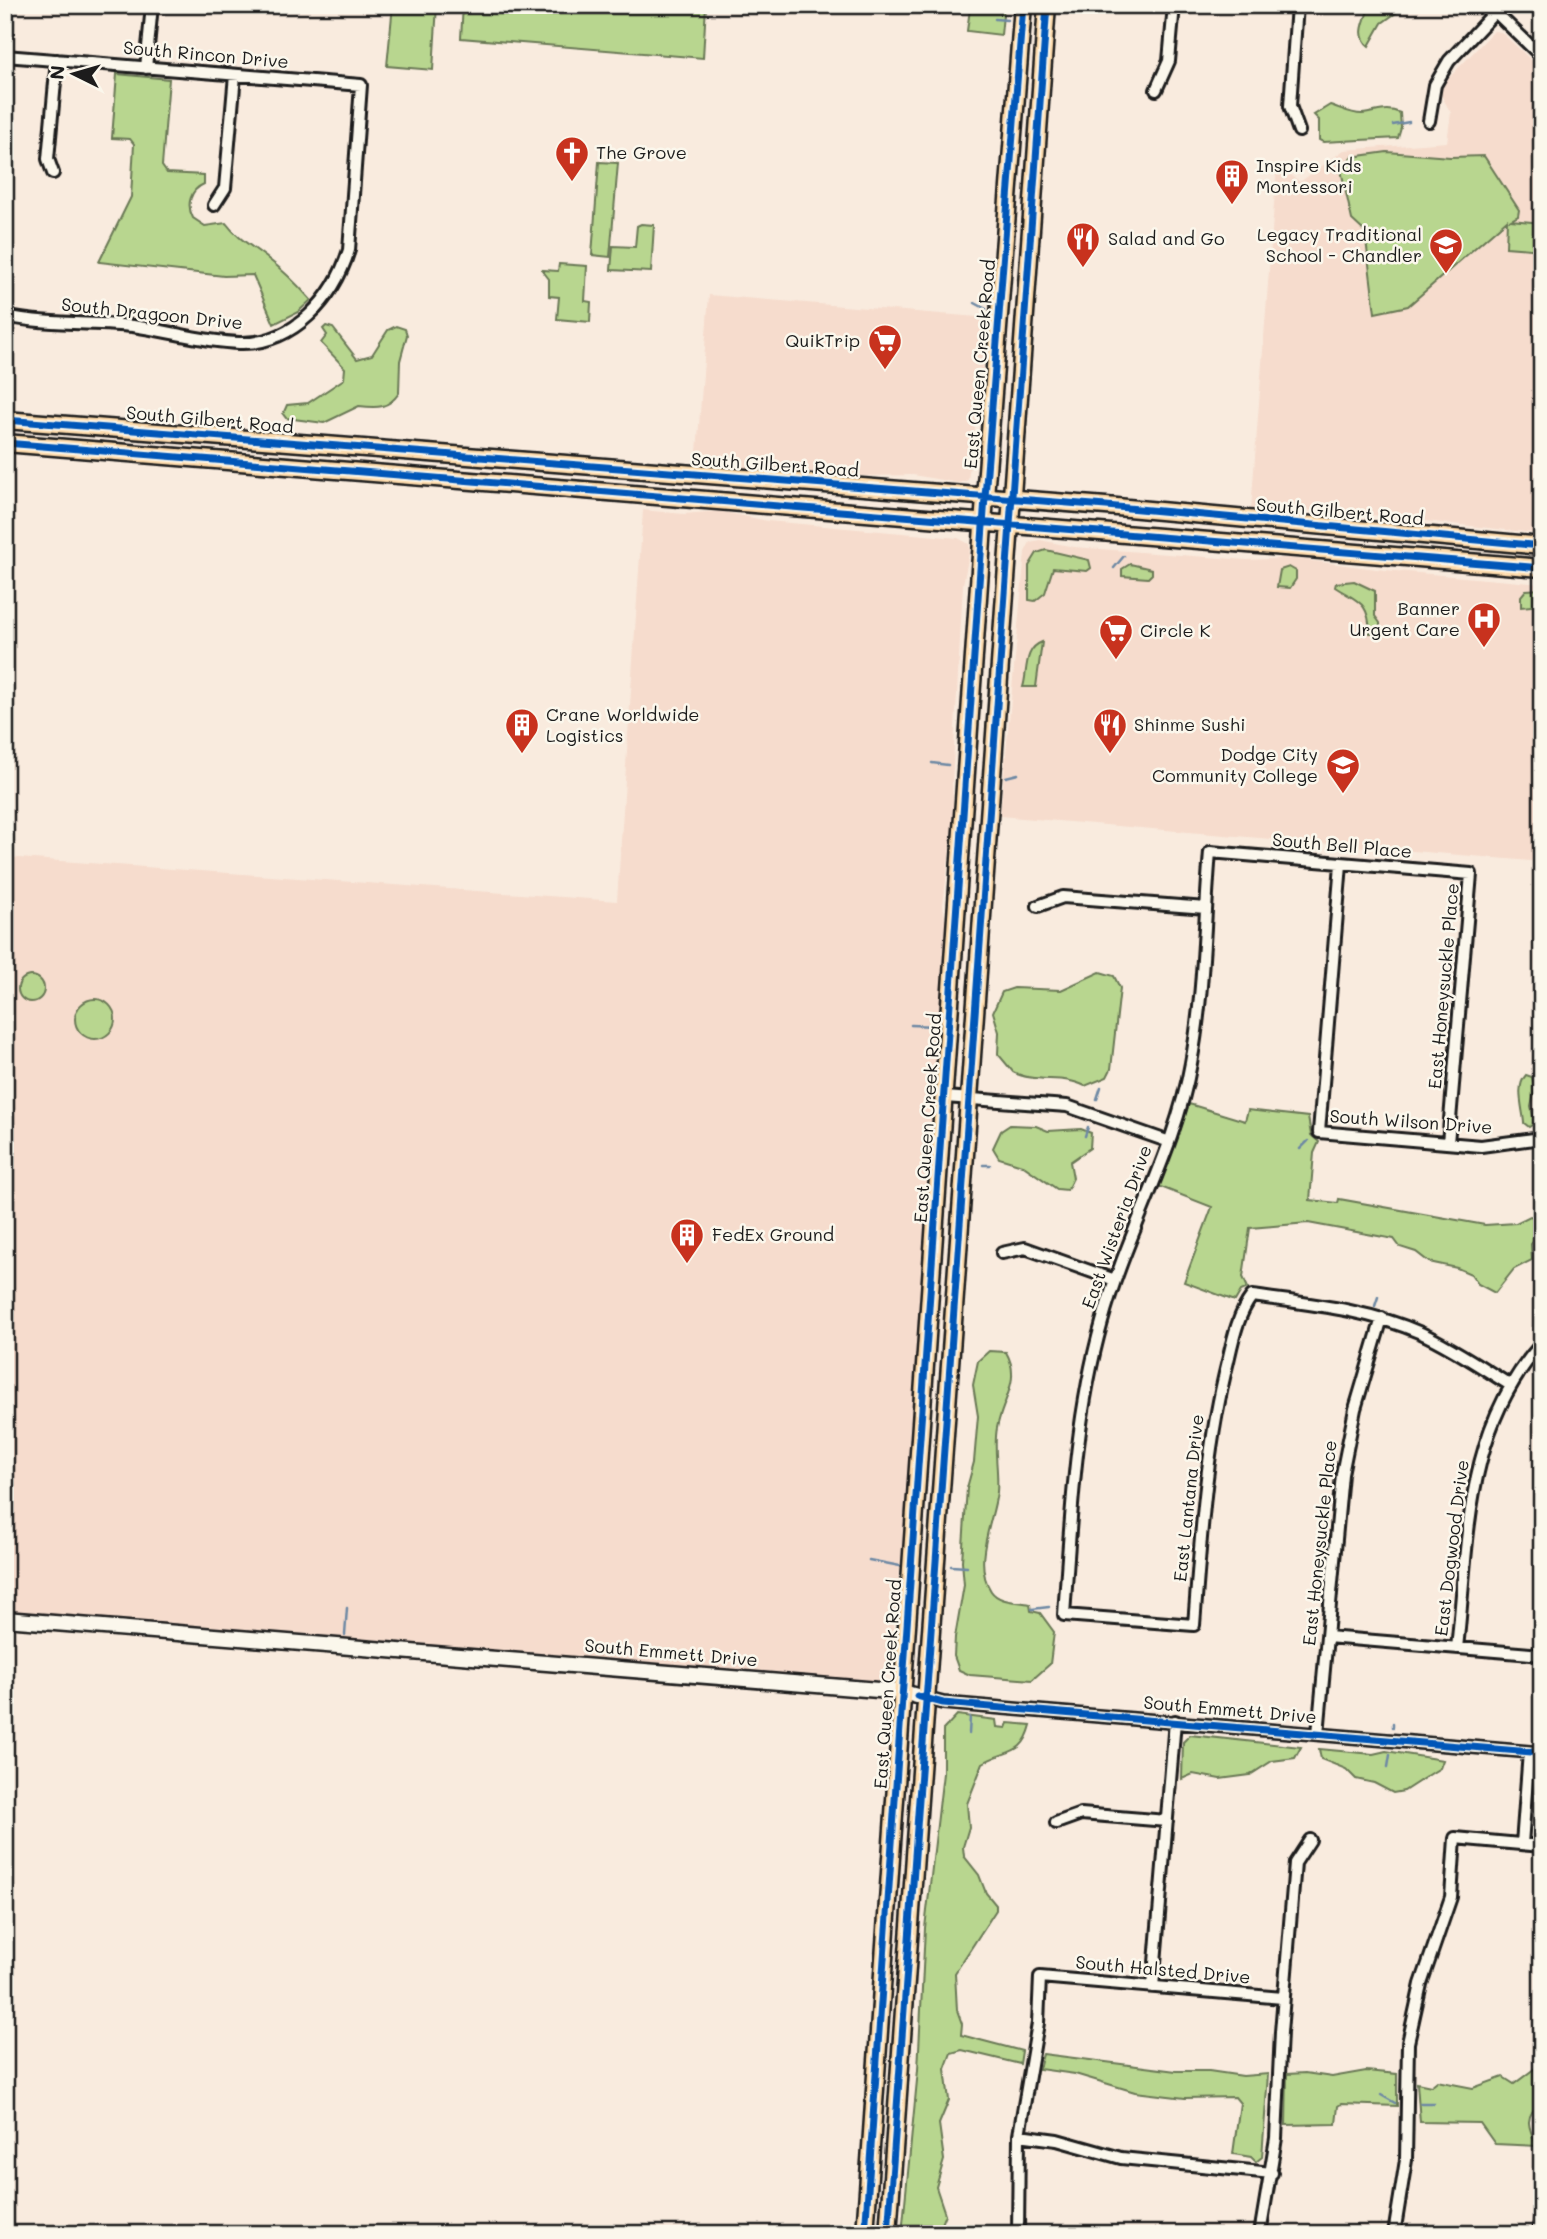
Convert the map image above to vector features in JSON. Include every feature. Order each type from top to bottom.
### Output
[{"type":"main road","name":"East Queen Creek Road","points":[[888,2234],[945,1097],[983,524],[1023,5]]},
{"type":"main road","name":"East Queen Creek Road","points":[[865,2234],[916,1695],[968,1098],[1047,5]]},
{"type":"main road","name":"South Gilbert Road","points":[[5,420],[1013,499],[1542,546]]},
{"type":"main road","points":[[5,443],[703,499],[1011,527],[1542,568]]},
{"type":"main road","points":[[422,477],[423,453]]},
{"type":"main road","points":[[703,499],[705,476]]},
{"type":"main road","points":[[966,797],[989,799]]},
{"type":"street","points":[[146,68],[152,5]]},
{"type":"street","points":[[1156,90],[1170,61],[1174,5]]},
{"type":"street","points":[[1297,5],[1290,106],[1299,131]]},
{"type":"street","points":[[1429,121],[1435,85],[1449,61],[1492,9],[1542,57]]},
{"type":"street","name":"South Rincon Drive","points":[[5,56],[361,85],[349,250],[343,271],[330,291],[305,320],[292,328]]},
{"type":"street","points":[[53,173],[48,159],[57,60]]},
{"type":"street","points":[[214,205],[225,188],[235,75]]},
{"type":"street","name":"South Dragoon Drive","points":[[5,316],[134,327],[242,343],[292,328]]},
{"type":"street","name":"South Bell Place","points":[[1210,852],[1471,874]]},
{"type":"street","name":"East Wisteria Drive","points":[[1194,1625],[1063,1615],[1082,1418],[1091,1363],[1115,1280],[1182,1100],[1191,1063],[1210,852]]},
{"type":"street","name":"South Wilson Drive","points":[[1341,863],[1318,1132],[1503,1146],[1542,1138]]},
{"type":"street","name":"East Honeysuckle Place","points":[[1448,1143],[1471,874]]},
{"type":"street","points":[[1038,906],[1063,897],[1206,908]]},
{"type":"street","points":[[945,1097],[1075,1107],[1167,1141]]},
{"type":"street","points":[[1002,1253],[1025,1248],[1115,1280]]},
{"type":"street","name":"East Lantana Drive","points":[[1194,1625],[1210,1441],[1244,1306],[1252,1296],[1331,1307],[1382,1318]]},
{"type":"street","points":[[1382,1318],[1440,1342],[1510,1385]]},
{"type":"street","name":"East Honeysuckle Place","points":[[1318,1734],[1337,1511],[1348,1439],[1382,1318]]},
{"type":"street","name":"East Dogwood Drive","points":[[1457,1648],[1478,1461],[1490,1423],[1510,1385],[1542,1343]]},
{"type":"street","name":"South Emmett Drive","points":[[5,1619],[916,1695],[943,1703],[1542,1753]]},
{"type":"street","points":[[1327,1637],[1542,1656]]},
{"type":"street","points":[[1153,1987],[1175,1721]]},
{"type":"street","points":[[1522,1844],[1529,1752]]},
{"type":"street","points":[[1056,1823],[1081,1814],[1167,1821]]},
{"type":"street","points":[[1394,2234],[1409,2124],[1408,2043],[1421,1984],[1451,1897],[1455,1838],[1542,1846]]},
{"type":"street","points":[[1260,2234],[1272,2173],[1294,1863],[1310,1840]]},
{"type":"street","name":"South Halsted Drive","points":[[1019,2135],[1038,2023],[1040,1978],[1283,1998]]},
{"type":"street","points":[[1018,2234],[1019,2135],[1057,2140],[1121,2158],[1272,2173]]},
{"type":"street","points":[[1537,2234],[1542,2216]]},
{"type":"shaded area","name":"Legacy Traditional School - Chandler","points":[[1494,31],[1501,32],[1542,70],[1542,534],[1372,515],[1290,509],[1251,510],[1277,164],[1300,182],[1344,150],[1447,142],[1451,113],[1441,95],[1442,85]]},
{"type":"shaded area","points":[[709,295],[990,318],[968,480],[959,483],[913,475],[865,476],[696,465]]},
{"type":"shaded area","points":[[643,510],[684,514],[719,511],[768,521],[958,538],[969,544],[970,548],[963,585],[952,783],[954,815],[943,905],[947,935],[905,1525],[888,1674],[877,1682],[321,1637],[317,1644],[5,1619],[5,857],[617,901]]},
{"type":"shaded area","points":[[1040,540],[1074,547],[1247,560],[1289,558],[1385,570],[1542,584],[1542,862],[1000,816],[1025,552],[1030,542]]},
{"type":"green space","points":[[393,5],[437,5],[433,70],[387,66]]},
{"type":"green space","points":[[463,5],[706,5],[703,58],[461,38]]},
{"type":"green space","points":[[925,5],[1004,5],[1001,35],[967,31],[970,9]]},
{"type":"green space","points":[[1370,5],[1407,5],[1382,23],[1369,46],[1362,32]]},
{"type":"green space","points":[[117,74],[169,79],[162,166],[167,173],[204,175],[204,184],[195,190],[191,198],[193,218],[205,226],[226,223],[240,238],[285,273],[311,300],[298,312],[274,324],[253,275],[224,276],[99,262],[131,197],[134,144],[130,139],[112,138]]},
{"type":"green space","points":[[1330,105],[1358,114],[1385,110],[1400,113],[1401,128],[1398,138],[1323,142],[1319,140],[1319,120],[1314,115]]},
{"type":"green space","points":[[1387,152],[1450,157],[1484,156],[1519,210],[1518,216],[1511,220],[1542,223],[1542,250],[1506,247],[1507,220],[1408,306],[1375,313],[1365,232],[1352,220],[1341,170],[1352,157]]},
{"type":"green space","points":[[599,162],[618,163],[610,257],[592,255]]},
{"type":"green space","points":[[654,225],[651,272],[611,270],[613,246],[635,247],[637,226]]},
{"type":"green space","points":[[559,264],[587,266],[585,301],[591,302],[590,322],[557,319],[559,297],[549,296],[549,279],[542,270],[558,271]]},
{"type":"green space","points":[[326,326],[333,328],[357,359],[372,355],[388,330],[396,326],[405,329],[407,335],[400,361],[399,393],[386,405],[359,406],[324,423],[286,418],[283,414],[287,405],[308,403],[344,379],[345,368],[321,343],[327,335],[323,329]]},
{"type":"green space","points":[[1046,550],[1089,560],[1091,568],[1087,571],[1053,568],[1045,593],[1035,601],[1029,600],[1029,566],[1037,553]]},
{"type":"green space","points":[[1130,564],[1152,569],[1152,574],[1148,578],[1122,576],[1122,569]]},
{"type":"green space","points":[[1289,567],[1296,571],[1296,579],[1290,588],[1277,587],[1280,570]]},
{"type":"green space","points":[[1354,581],[1375,591],[1375,616],[1380,623],[1380,633],[1370,633],[1365,608],[1335,587],[1336,583]]},
{"type":"green space","points":[[1542,589],[1542,605],[1521,607],[1521,596],[1526,590]]},
{"type":"green space","points":[[1042,642],[1036,687],[1023,687],[1029,655],[1036,645]]},
{"type":"green space","points":[[1100,972],[1114,976],[1120,988],[1111,1069],[1107,1077],[1085,1086],[1068,1080],[1030,1078],[1013,1072],[998,1054],[999,1032],[993,1012],[1002,992],[1014,988],[1061,990]]},
{"type":"green space","points":[[31,976],[40,980],[44,989],[40,998],[31,1002],[22,998],[18,989],[22,980]]},
{"type":"green space","points":[[95,999],[109,1005],[115,1019],[109,1033],[95,1039],[81,1033],[75,1019],[81,1005]]},
{"type":"green space","points":[[1526,1075],[1532,1077],[1535,1089],[1531,1107],[1535,1123],[1529,1127],[1524,1123],[1520,1098],[1521,1085]]},
{"type":"green space","points":[[1189,1104],[1245,1121],[1248,1110],[1308,1117],[1311,1135],[1319,1142],[1314,1153],[1310,1200],[1338,1203],[1339,1199],[1485,1225],[1516,1223],[1530,1216],[1537,1218],[1542,1231],[1531,1244],[1532,1260],[1514,1269],[1495,1293],[1478,1284],[1471,1274],[1429,1262],[1416,1252],[1400,1247],[1394,1239],[1308,1223],[1250,1228],[1243,1277],[1248,1288],[1241,1291],[1235,1301],[1184,1282],[1212,1207],[1158,1186]]},
{"type":"green space","points":[[1010,1125],[1036,1126],[1048,1131],[1081,1129],[1091,1133],[1090,1148],[1070,1162],[1073,1178],[1067,1190],[1057,1189],[1022,1165],[999,1158],[993,1148],[1001,1131]]},
{"type":"green space","points":[[989,1351],[1006,1352],[1012,1381],[997,1428],[997,1492],[985,1542],[983,1568],[994,1595],[1004,1600],[1030,1604],[1031,1611],[1040,1613],[1054,1632],[1050,1664],[1032,1680],[970,1675],[959,1670],[954,1656],[964,1585],[962,1561],[967,1488],[974,1462],[978,1416],[973,1385],[978,1361]]},
{"type":"green space","points":[[957,1715],[996,1720],[997,1727],[1006,1728],[1008,1723],[1031,1725],[1028,1735],[1013,1751],[983,1763],[967,1804],[969,1827],[963,1847],[964,1856],[979,1875],[986,1893],[996,1905],[996,1910],[955,1973],[961,2035],[1022,2051],[1020,2064],[962,2050],[951,2053],[945,2069],[949,2100],[939,2124],[944,2160],[936,2187],[945,2214],[937,2234],[902,2234],[918,2070],[925,1928],[943,1773],[943,1730]]},
{"type":"green space","points":[[1190,1735],[1301,1747],[1295,1758],[1272,1761],[1250,1775],[1220,1779],[1193,1774],[1182,1779],[1183,1742]]},
{"type":"green space","points":[[1319,1749],[1373,1754],[1386,1751],[1443,1760],[1440,1768],[1404,1791],[1393,1793],[1374,1783],[1356,1779],[1346,1769],[1321,1759]]},
{"type":"green space","points":[[1043,2054],[1176,2071],[1209,2071],[1243,2076],[1268,2074],[1262,2157],[1256,2162],[1251,2157],[1233,2154],[1240,2103],[1235,2097],[1185,2098],[1135,2092],[1075,2074],[1039,2069]]},
{"type":"green space","points":[[1542,2063],[1542,2104],[1532,2113],[1529,2123],[1537,2146],[1495,2144],[1480,2123],[1420,2122],[1417,2083],[1431,2086],[1437,2081],[1473,2088],[1503,2077],[1514,2084]]},
{"type":"green space","points":[[1366,2071],[1397,2074],[1397,2106],[1341,2104],[1338,2106],[1336,2124],[1286,2125],[1287,2074],[1305,2073],[1332,2077]]},
{"type":"waterway","points":[[995,19],[1007,20]]},
{"type":"waterway","points":[[1393,125],[1409,122]]},
{"type":"waterway","points":[[975,303],[986,309]]},
{"type":"waterway","points":[[1114,568],[1124,556]]},
{"type":"waterway","points":[[932,763],[948,765]]},
{"type":"waterway","points":[[1006,777],[1018,774]]},
{"type":"waterway","points":[[911,1025],[935,1026]]},
{"type":"waterway","points":[[1097,1099],[1101,1087]]},
{"type":"waterway","points":[[1085,1136],[1088,1127]]},
{"type":"waterway","points":[[1300,1149],[1308,1141]]},
{"type":"waterway","points":[[983,1165],[990,1165]]},
{"type":"waterway","points":[[1375,1306],[1378,1297]]},
{"type":"waterway","points":[[869,1560],[900,1566]]},
{"type":"waterway","points":[[951,1566],[967,1567]]},
{"type":"waterway","points":[[1032,1609],[1049,1607]]},
{"type":"waterway","points":[[345,1635],[347,1608]]},
{"type":"waterway","points":[[969,1734],[970,1717]]},
{"type":"waterway","points":[[1388,1767],[1390,1755]]},
{"type":"waterway","points":[[1381,2095],[1395,2103]]},
{"type":"waterway","points":[[1420,2103],[1434,2103]]},
{"type":"cycle path","points":[[865,2234],[985,497],[1023,5]]},
{"type":"cycle path","points":[[888,2234],[1047,5]]},
{"type":"cycle path","points":[[5,420],[1106,506],[1542,546]]},
{"type":"cycle path","points":[[5,443],[1542,568]]},
{"type":"cycle path","points":[[917,1696],[943,1703],[1542,1753]]},
{"type":"place","name":"The Grove","points":[[572,183]]},
{"type":"place","name":"Inspire Kids Montessori","points":[[1232,206]]},
{"type":"place","name":"Salad and Go","points":[[1083,269]]},
{"type":"place","name":"Legacy Traditional School - Chandler","points":[[1446,275]]},
{"type":"place","name":"QuikTrip","points":[[885,371]]},
{"type":"place","name":"Banner Urgent Care","points":[[1484,649]]},
{"type":"place","name":"Circle K","points":[[1116,661]]},
{"type":"place","name":"Crane Worldwide Logistics","points":[[522,755]]},
{"type":"place","name":"Shinme Sushi","points":[[1110,755]]},
{"type":"place","name":"Dodge City Community College","points":[[1343,795]]},
{"type":"place","name":"FedEx Ground","points":[[687,1265]]}]
